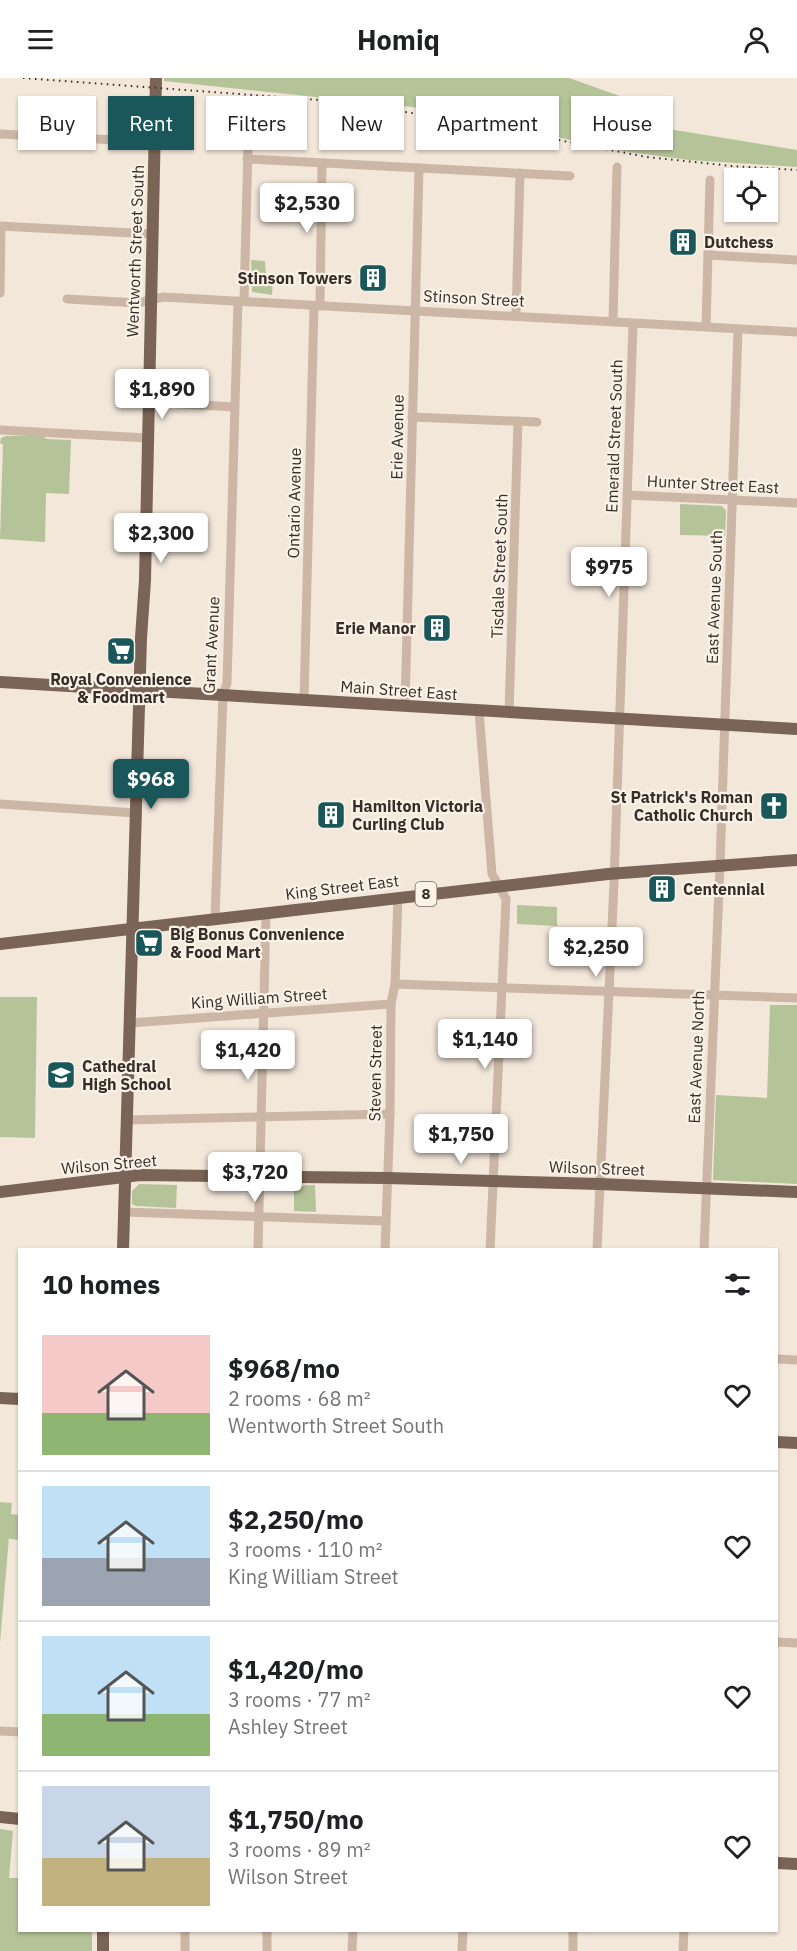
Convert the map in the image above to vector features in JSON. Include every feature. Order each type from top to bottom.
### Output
[{"type":"main road","name":"Wentworth Street South","points":[[156,78],[156,96]]},
{"type":"main road","name":"Wentworth Street South","points":[[123,1248],[139,691],[149,449],[147,438],[155,150]]},
{"type":"main road","name":"Main Street East","points":[[0,682],[797,729]]},
{"type":"main road","name":"King Street East","points":[[0,944],[614,873],[797,860]]},
{"type":"main road","name":"Wilson Street","points":[[0,1192],[125,1177],[259,1177],[387,1178],[797,1192]]},
{"type":"main road","points":[[0,1398],[18,1399]]},
{"type":"main road","points":[[778,1442],[797,1443]]},
{"type":"main road","points":[[0,1817],[18,1819]]},
{"type":"main road","points":[[778,1863],[797,1864]]},
{"type":"main road","points":[[103,1932],[103,1951]]},
{"type":"street","points":[[0,134],[108,140]]},
{"type":"street","name":"Grant Avenue","points":[[215,918],[223,695],[227,681],[234,407],[248,150]]},
{"type":"street","points":[[248,159],[570,176]]},
{"type":"street","name":"Ontario Avenue","points":[[304,700],[322,164]]},
{"type":"street","points":[[613,321],[616,167]]},
{"type":"street","name":"Erie Avenue","points":[[405,707],[419,168]]},
{"type":"street","points":[[516,315],[520,173]]},
{"type":"street","points":[[706,327],[710,180]]},
{"type":"street","points":[[0,293],[1,226],[151,234]]},
{"type":"street","points":[[708,255],[797,260]]},
{"type":"street","name":"Stinson Street","points":[[67,299],[138,303],[163,297],[797,332]]},
{"type":"street","name":"Emerald Street South","points":[[597,1248],[614,873],[633,324]]},
{"type":"street","name":"East Avenue South","points":[[720,866],[738,329]]},
{"type":"street","points":[[148,402],[234,407]]},
{"type":"street","points":[[412,417],[537,422]]},
{"type":"street","name":"Tisdale Street South","points":[[509,713],[518,421]]},
{"type":"street","points":[[0,430],[147,438]]},
{"type":"street","name":"Hunter Street East","points":[[627,495],[797,503]]},
{"type":"street","points":[[479,711],[492,874],[506,899],[490,1248]]},
{"type":"street","points":[[0,804],[136,813]]},
{"type":"street","name":"East Avenue North","points":[[704,1248],[720,866]]},
{"type":"street","name":"Steven Street","points":[[384,1248],[398,897]]},
{"type":"street","points":[[258,1248],[266,913]]},
{"type":"street","points":[[395,984],[797,998]]},
{"type":"street","name":"King William Street","points":[[130,1023],[392,1004]]},
{"type":"street","points":[[126,1120],[390,1114]]},
{"type":"street","points":[[124,1212],[385,1221]]},
{"type":"street","points":[[778,1359],[797,1360]]},
{"type":"street","points":[[778,1642],[797,1643]]},
{"type":"street","points":[[0,1731],[18,1732]]},
{"type":"street","points":[[185,1951],[186,1932]]},
{"type":"street","points":[[267,1932],[267,1951]]},
{"type":"street","points":[[352,1951],[353,1932]]},
{"type":"street","points":[[462,1951],[463,1932]]},
{"type":"street","points":[[573,1932],[573,1951]]},
{"type":"street","points":[[683,1951],[684,1932]]},
{"type":"green space","points":[[164,78],[569,78],[620,96],[571,96],[571,140],[559,137],[559,96],[416,96],[416,108],[404,106],[404,96],[319,97],[164,81]]},
{"type":"green space","points":[[673,130],[797,150],[797,167],[689,160],[619,150],[673,150]]},
{"type":"green space","points":[[251,260],[265,261],[266,276],[273,277],[272,295],[252,292]]},
{"type":"green space","points":[[42,436],[47,439],[71,440],[69,494],[46,493],[45,542],[0,539],[3,445],[0,443],[1,438]]},
{"type":"green space","points":[[680,504],[722,506],[726,511],[725,536],[680,535]]},
{"type":"green space","points":[[517,905],[557,907],[557,926],[517,924]]},
{"type":"green space","points":[[0,997],[37,997],[35,1138],[0,1137]]},
{"type":"green space","points":[[770,1005],[797,1005],[797,1184],[713,1180],[716,1095],[767,1098]]},
{"type":"green space","points":[[139,1184],[177,1185],[176,1208],[132,1204],[132,1191]]},
{"type":"green space","points":[[315,1185],[316,1212],[294,1211],[294,1186]]},
{"type":"green space","points":[[0,1502],[12,1503],[11,1514],[18,1515],[18,1540],[9,1537],[0,1643]]},
{"type":"green space","points":[[0,1829],[13,1831],[9,1878],[18,1878],[18,1932],[92,1932],[92,1951],[0,1951]]},
{"type":"railway","points":[[23,78],[320,100],[433,116],[647,157],[797,170]]},
{"type":"place","name":"Dutchess","points":[[683,242]]},
{"type":"place","name":"Stinson Towers","points":[[373,278]]},
{"type":"place","name":"Erie Manor","points":[[437,628]]},
{"type":"place","name":"Royal Convenience & Foodmart","points":[[121,651]]},
{"type":"place","name":"St Patrick's Roman Catholic Church","points":[[774,806]]},
{"type":"place","name":"Hamilton Victoria Curling Club","points":[[331,815]]},
{"type":"place","name":"Centennial","points":[[662,889]]},
{"type":"place","name":"Big Bonus Convenience & Food Mart","points":[[149,943]]},
{"type":"place","name":"Cathedral High School","points":[[61,1075]]}]
